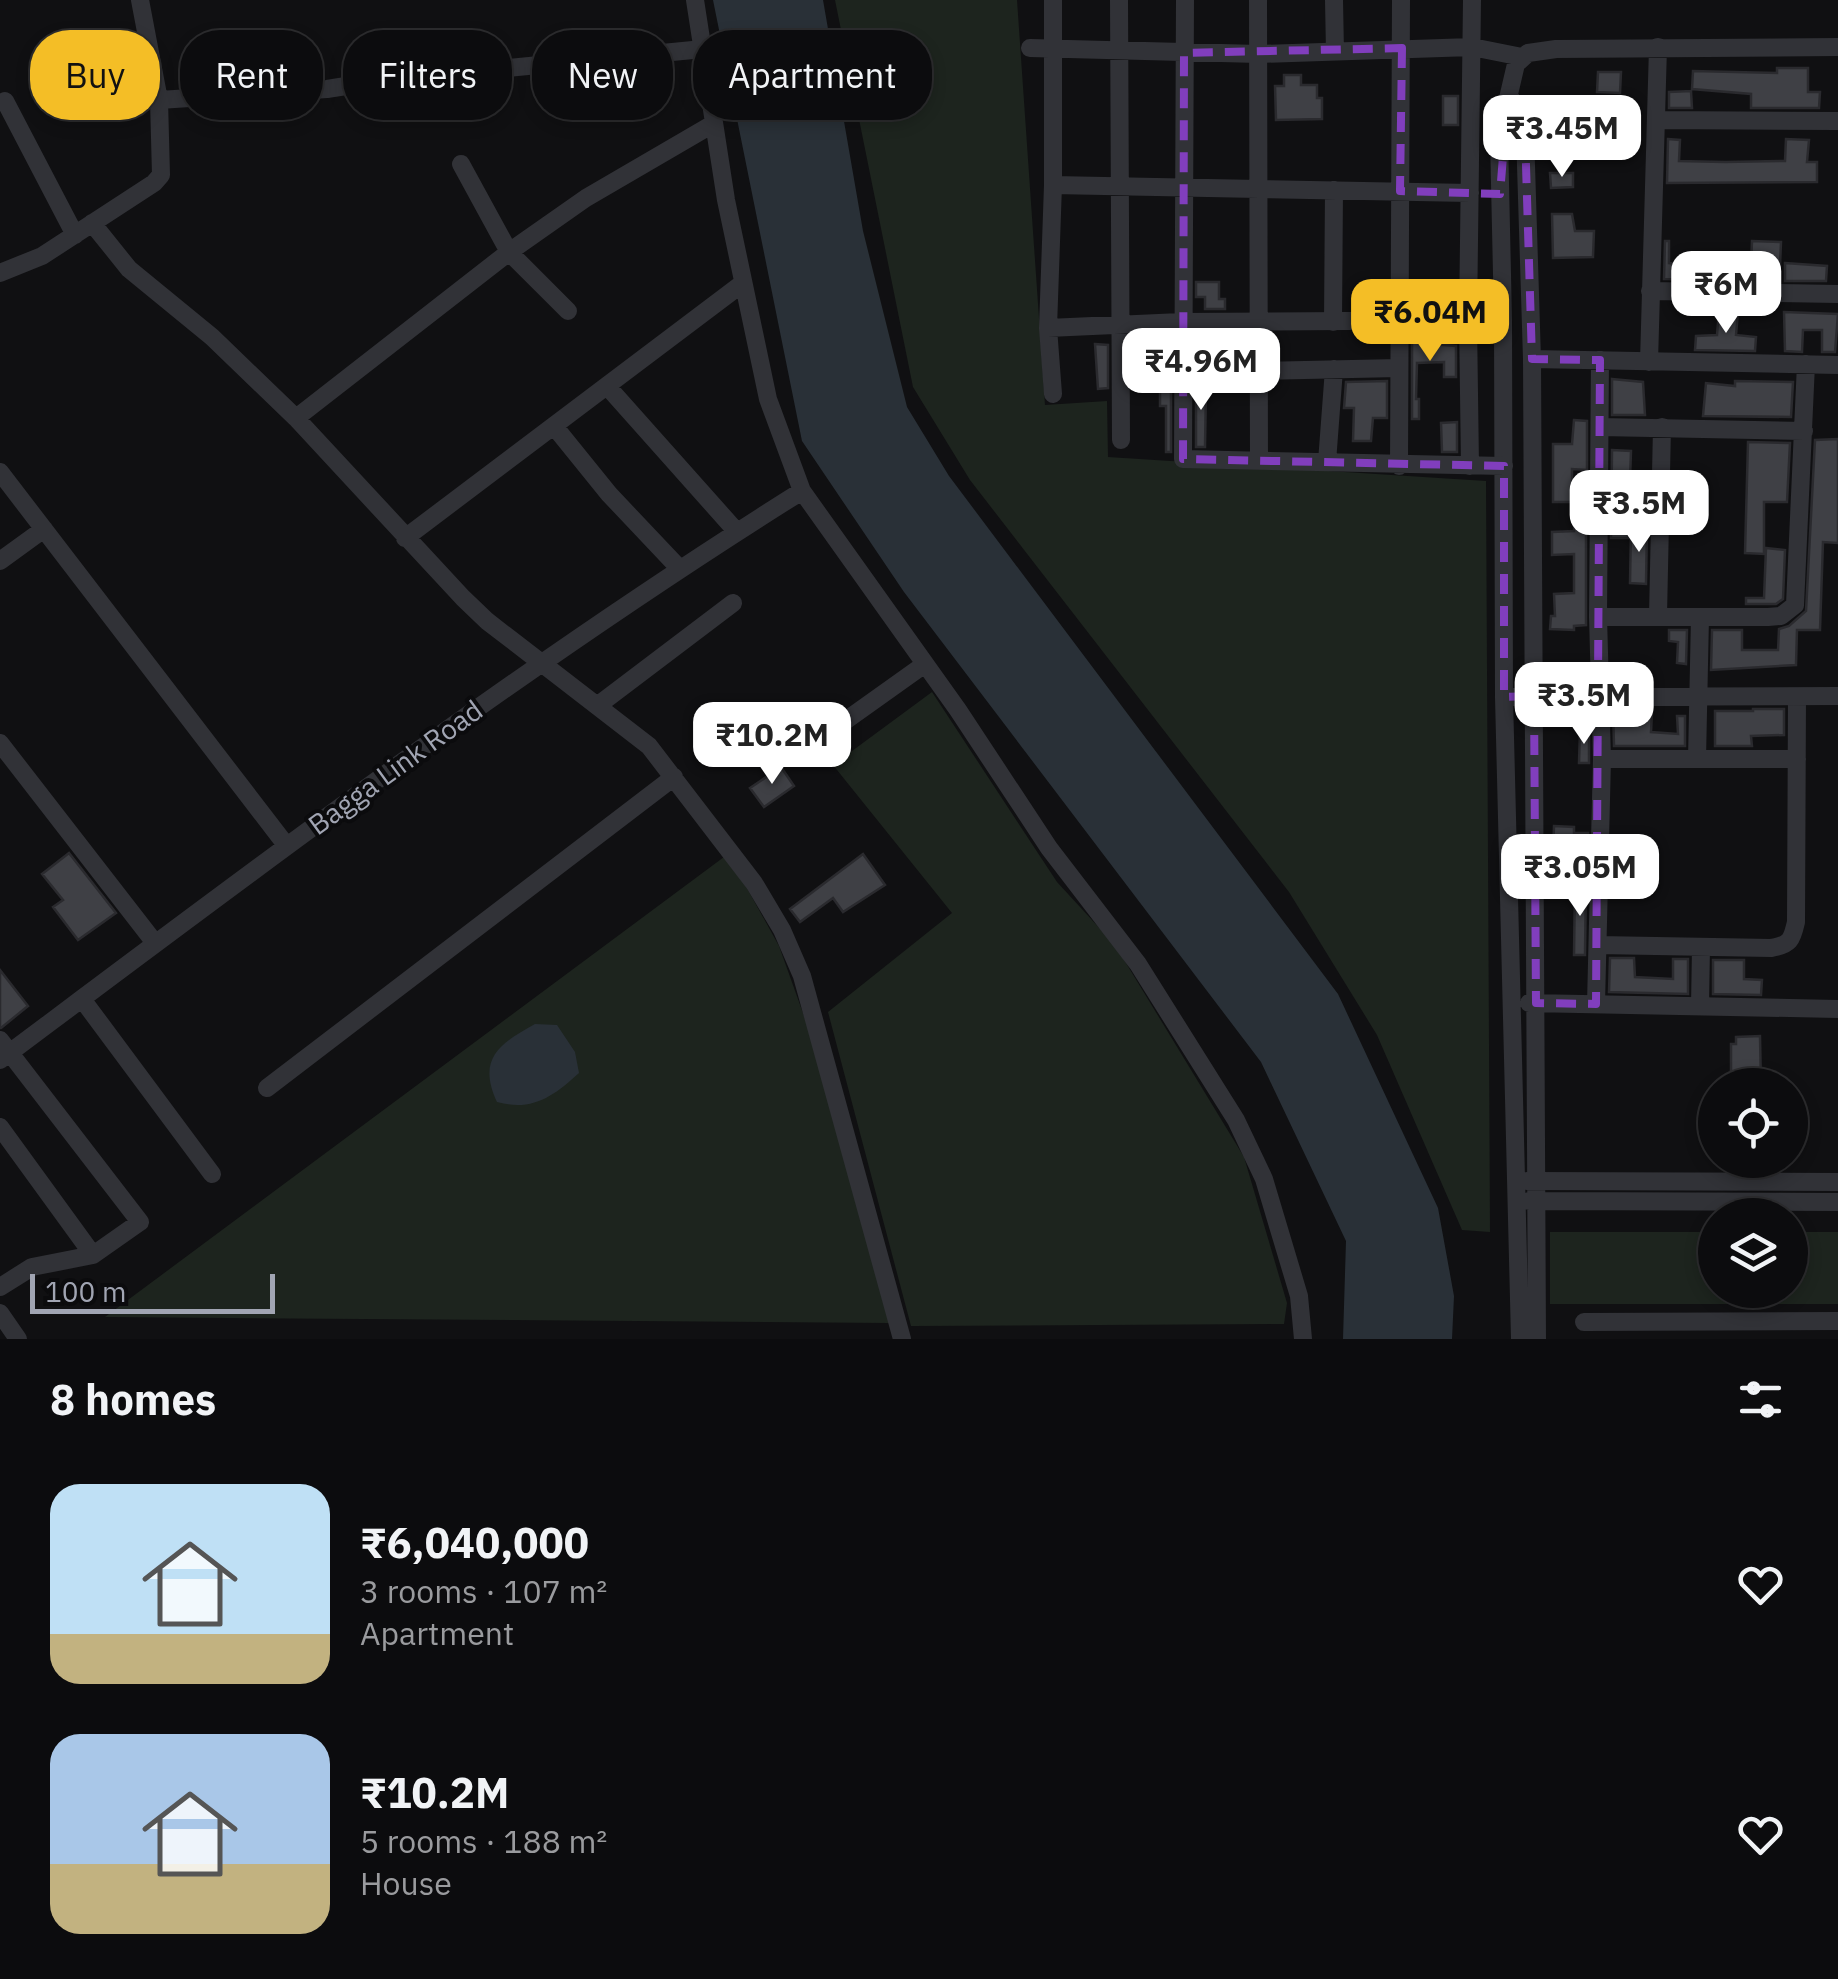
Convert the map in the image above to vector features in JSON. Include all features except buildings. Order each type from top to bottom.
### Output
[{"type":"street","points":[[140,0],[145,30]]},
{"type":"street","points":[[694,0],[700,30]]},
{"type":"street","points":[[1053,0],[1054,185],[1048,328],[1053,394]]},
{"type":"street","points":[[1119,0],[1120,440]]},
{"type":"street","points":[[1184,0],[1184,459],[1504,466]]},
{"type":"street","points":[[1258,0],[1259,460]]},
{"type":"street","points":[[1334,0],[1334,52]]},
{"type":"street","points":[[1399,466],[1401,0]]},
{"type":"street","points":[[1470,466],[1472,0]]},
{"type":"street","points":[[1649,362],[1658,47]]},
{"type":"street","points":[[1030,48],[1259,54],[1472,48],[1522,57],[1556,48],[1838,47]]},
{"type":"street","points":[[160,100],[327,89],[693,50]]},
{"type":"street","points":[[1522,57],[1512,74],[1499,137],[1504,697],[1512,1003],[1525,1181],[1537,1201],[1536,1339]]},
{"type":"street","points":[[1508,94],[1525,133],[1532,360],[1536,1003],[1525,1181],[1517,1201],[1520,1339]]},
{"type":"street","points":[[5,101],[74,235]]},
{"type":"street","points":[[0,274],[42,256],[154,183],[161,175],[159,120]]},
{"type":"street","points":[[712,120],[768,399],[802,491],[926,664],[1049,848],[1138,964],[1236,1120],[1264,1179],[1299,1296],[1303,1339]]},
{"type":"street","points":[[1656,120],[1838,121]]},
{"type":"street","points":[[296,418],[509,252],[586,198],[713,124]]},
{"type":"street","points":[[460,164],[509,252],[568,311]]},
{"type":"street","points":[[1054,185],[1470,193]]},
{"type":"street","points":[[1333,322],[1334,190]]},
{"type":"street","points":[[92,222],[129,268],[212,337],[296,418],[487,621],[649,746],[754,882],[782,930],[802,976],[902,1339]]},
{"type":"street","points":[[405,538],[744,283]]},
{"type":"street","points":[[1650,291],[1838,294]]},
{"type":"street","points":[[1048,328],[1121,323],[1503,320]]},
{"type":"street","points":[[1532,360],[1838,365]]},
{"type":"street","points":[[1596,1004],[1602,759],[1598,617],[1600,360]]},
{"type":"street","points":[[1598,617],[1781,616],[1795,606],[1806,364]]},
{"type":"street","points":[[1260,371],[1399,368]]},
{"type":"street","points":[[1327,462],[1334,370]]},
{"type":"street","points":[[608,386],[737,532]]},
{"type":"street","points":[[554,426],[609,494],[679,568]]},
{"type":"street","points":[[1658,616],[1662,427]]},
{"type":"street","points":[[1600,428],[1804,431]]},
{"type":"street","points":[[0,472],[286,846]]},
{"type":"street","name":"Bagga Link Road","points":[[3,1051],[82,999],[541,662],[802,491]]},
{"type":"street","points":[[0,561],[44,529]]},
{"type":"street","points":[[596,706],[734,604]]},
{"type":"street","points":[[1697,759],[1700,617]]},
{"type":"street","points":[[824,736],[926,664]]},
{"type":"street","points":[[1598,945],[1772,948],[1792,940],[1796,922],[1797,696]]},
{"type":"street","points":[[1504,697],[1838,696]]},
{"type":"street","points":[[0,744],[156,943]]},
{"type":"street","points":[[1602,759],[1797,760]]},
{"type":"street","points":[[267,1088],[674,777]]},
{"type":"street","points":[[1700,1006],[1701,947]]},
{"type":"street","points":[[82,999],[212,1174]]},
{"type":"street","points":[[1512,1003],[1838,1009]]},
{"type":"street","points":[[0,1287],[32,1267],[93,1255],[140,1220],[3,1051]]},
{"type":"street","points":[[0,1127],[93,1255]]},
{"type":"street","points":[[1525,1181],[1838,1182]]},
{"type":"street","points":[[1517,1201],[1838,1202]]},
{"type":"street","points":[[0,1314],[18,1339]]},
{"type":"street","points":[[1584,1322],[1615,1330],[1838,1320]]},
{"type":"highlighted area","points":[[1402,48],[1400,191],[1500,194],[1508,94],[1525,133],[1532,359],[1600,360],[1596,1004],[1536,1003],[1534,696],[1504,697],[1504,466],[1183,459],[1184,53]]},
{"type":"shaded area","points":[[713,0],[823,0],[828,30],[719,30]]},
{"type":"shaded area","points":[[835,0],[1017,0],[1045,405],[1107,401],[1108,457],[1486,481],[1490,1232],[1462,1230],[1377,1035],[1289,892],[970,480],[913,387],[859,120],[932,120],[932,30],[841,30]]},
{"type":"shaded area","points":[[737,120],[844,120],[863,231],[907,407],[949,476],[1338,994],[1438,1208],[1454,1296],[1452,1339],[1343,1339],[1346,1241],[1261,1062],[904,592],[802,441]]},
{"type":"shaded area","points":[[932,692],[1057,882],[1115,945],[1244,1157],[1287,1303],[1284,1324],[911,1326],[828,1012],[952,913],[833,765]]},
{"type":"shaded area","points":[[728,854],[779,946],[813,1041],[890,1323],[105,1317]]},
{"type":"shaded area","points":[[535,1024],[557,1025],[575,1052],[579,1073],[542,1100],[521,1105],[497,1102],[489,1074],[495,1054]]},
{"type":"shaded area","points":[[1550,1232],[1698,1232],[1698,1304],[1550,1304]]},
{"type":"shaded area","points":[[1808,1232],[1838,1232],[1838,1304],[1808,1304]]}]
